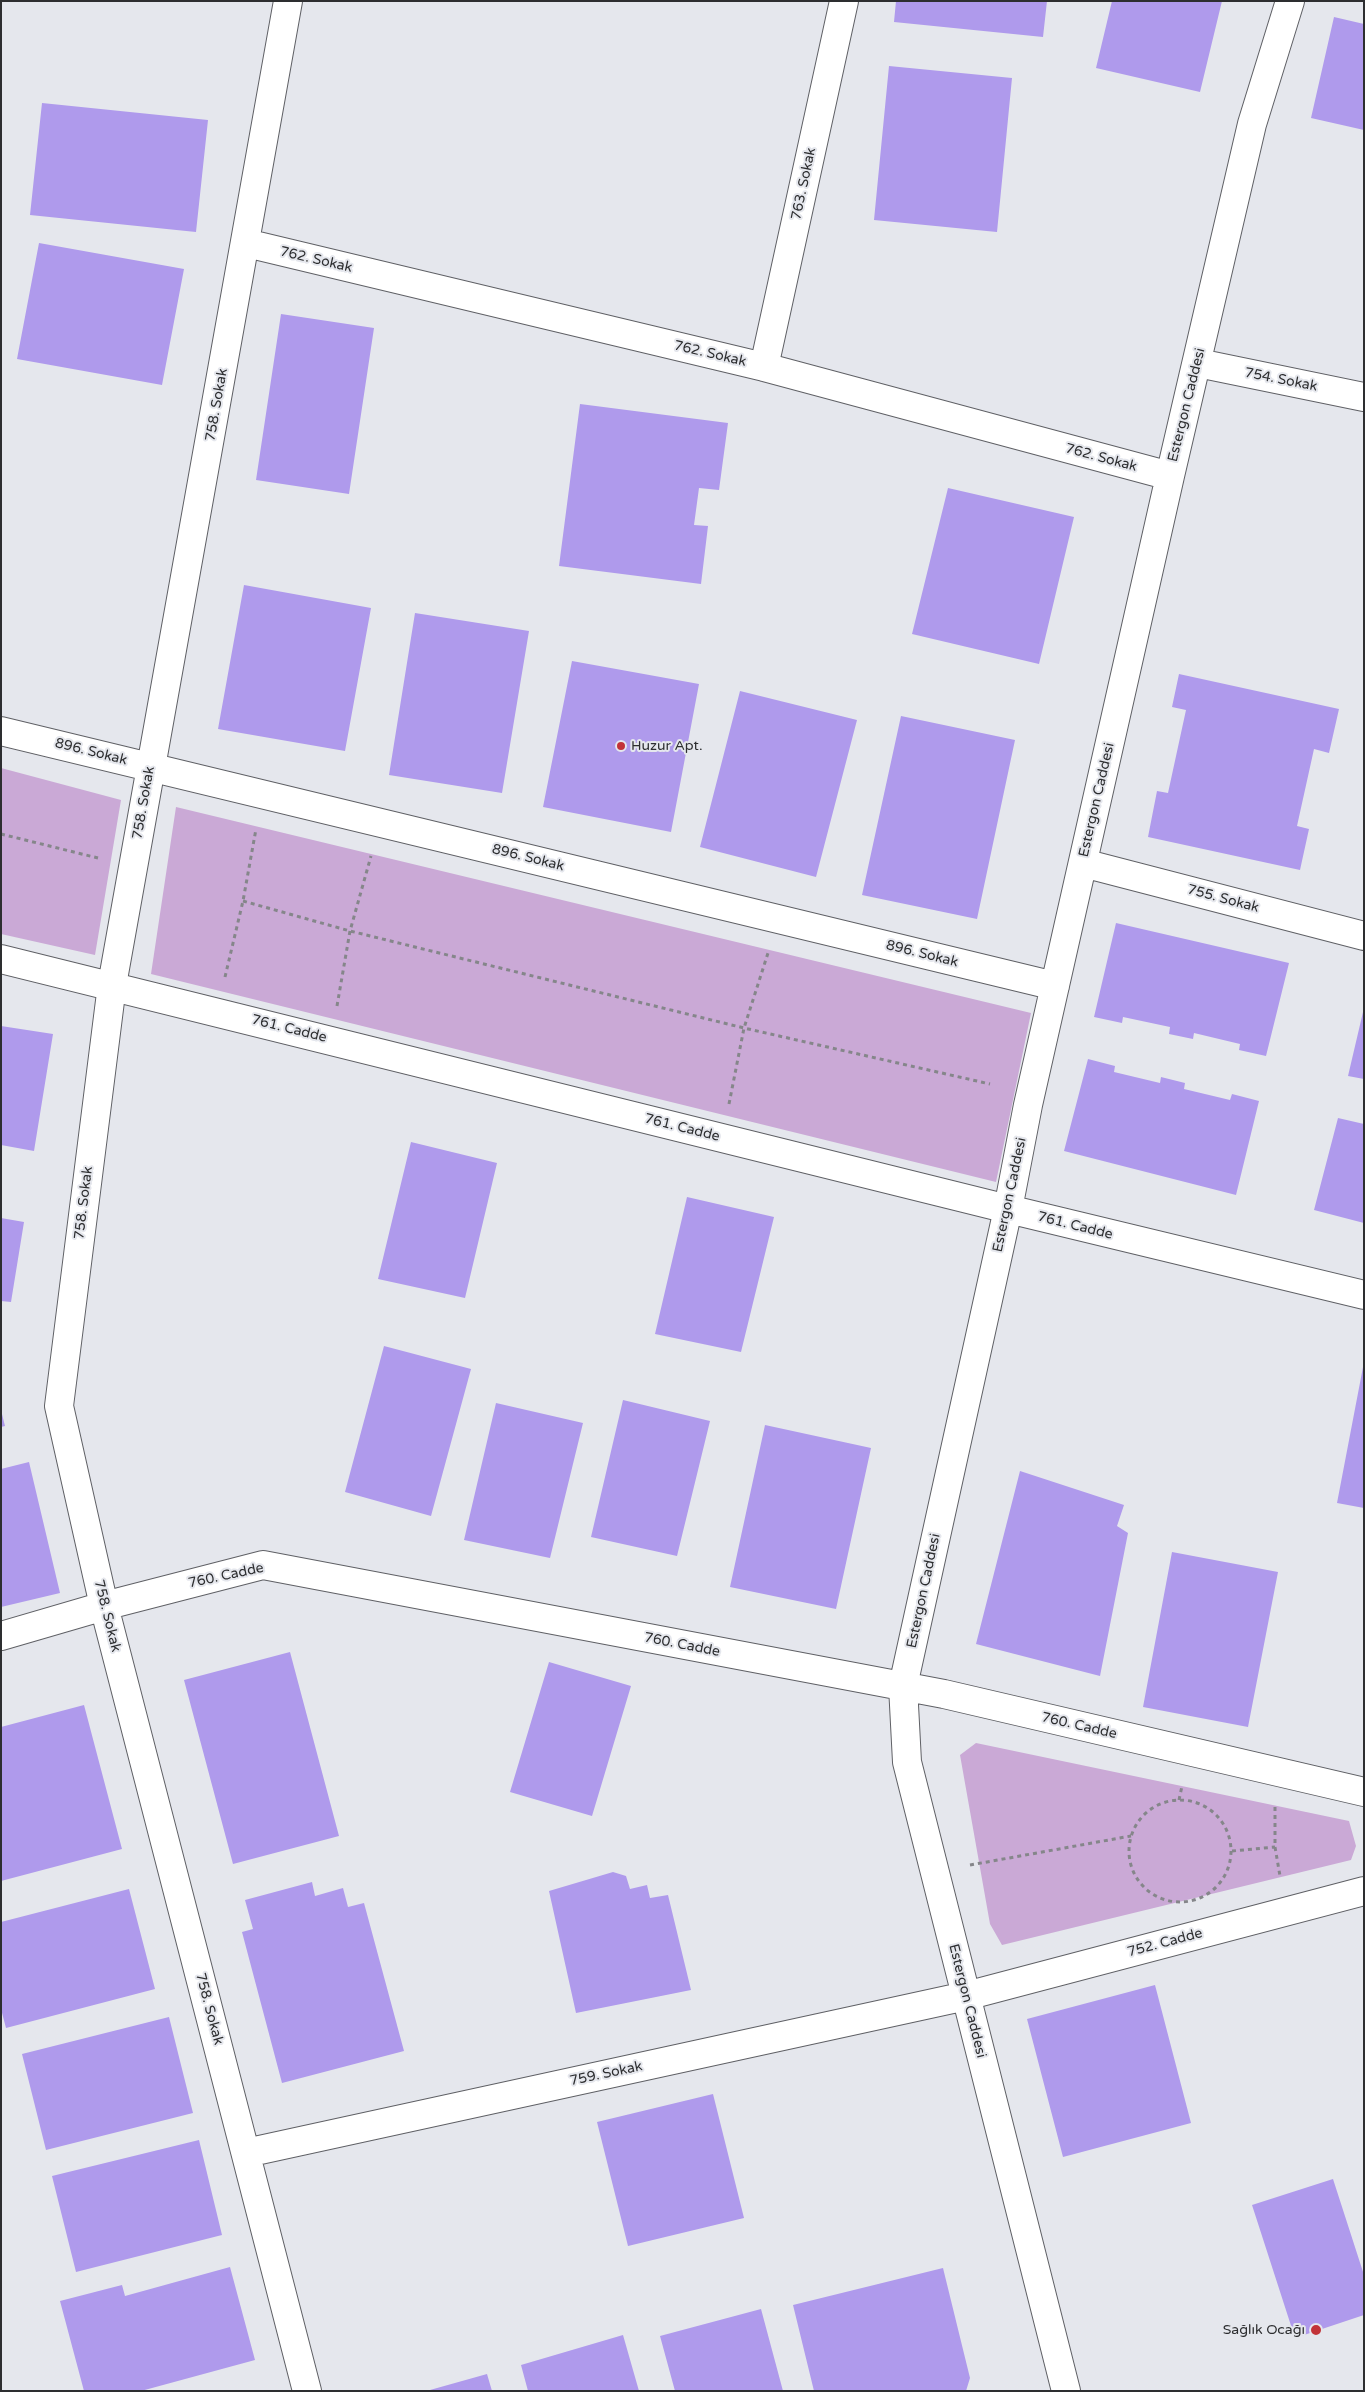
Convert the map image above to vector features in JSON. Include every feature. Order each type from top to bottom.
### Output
[{"type":"street","name":"758. Sokak","points":[[288,1],[112,985],[59,1406],[104,1606],[307,2391]]},
{"type":"street","name":"763. Sokak","points":[[764,367],[844,1]]},
{"type":"street","name":"Estergon Caddesi","points":[[1066,2391],[907,1762],[903,1686],[1008,1210],[1028,1104],[1170,476],[1198,363],[1252,124],[1290,1]]},
{"type":"street","name":"762. Sokak","points":[[246,244],[764,367],[1170,476]]},
{"type":"street","name":"754. Sokak","points":[[1198,363],[1364,397]]},
{"type":"street","name":"896. Sokak","points":[[1,730],[1055,986]]},
{"type":"street","name":"755. Sokak","points":[[1083,863],[1364,936]]},
{"type":"street","name":"761. Cadde","points":[[1,959],[330,1039],[1008,1210],[1364,1295]]},
{"type":"street","name":"760. Cadde","points":[[1,1636],[104,1606],[263,1565],[903,1686],[1364,1792]]},
{"type":"street","name":"752. Cadde","points":[[966,1996],[1364,1891]]},
{"type":"street","name":"759. Sokak","points":[[246,2152],[966,1996]]},
{"type":"path","points":[[219,1012],[243,901],[262,794]]},
{"type":"path","points":[[330,1039],[350,932],[381,822]]},
{"type":"path","points":[[1,834],[133,867]]},
{"type":"path","points":[[243,901],[350,932],[744,1028],[990,1084]]},
{"type":"path","points":[[718,1137],[727,1109],[744,1028],[767,957],[774,918]]},
{"type":"path","points":[[1179,1800],[1195,1802],[1209,1809],[1221,1820],[1228,1834],[1232,1851],[1228,1869],[1220,1884],[1206,1896],[1190,1902],[1172,1902],[1156,1896],[1142,1886],[1133,1871],[1129,1854],[1131,1836],[1138,1822],[1149,1811],[1164,1802],[1179,1800]]},
{"type":"path","points":[[935,1871],[1131,1836]]},
{"type":"path","points":[[1232,1851],[1275,1847]]},
{"type":"shaded area","points":[[1,768],[121,800],[95,955],[1,934]]},
{"type":"shaded area","points":[[176,807],[1031,1013],[996,1182],[151,974]]},
{"type":"shaded area","points":[[976,1743],[1349,1821],[1356,1846],[1351,1860],[1002,1945],[990,1924],[960,1755]]},
{"type":"building","points":[[896,1],[1047,1],[1043,37],[894,22]]},
{"type":"building","points":[[1112,1],[1222,1],[1200,92],[1096,68]]},
{"type":"building","points":[[1334,17],[1364,24],[1364,130],[1311,118]]},
{"type":"building","points":[[889,66],[1012,78],[997,232],[874,220]]},
{"type":"building","points":[[42,103],[208,120],[196,232],[30,215]]},
{"type":"building","points":[[39,243],[184,269],[162,385],[17,359]]},
{"type":"building","points":[[281,314],[374,328],[349,494],[256,480]]},
{"type":"building","points":[[580,404],[728,423],[719,490],[699,488],[694,525],[708,526],[701,584],[559,566]]},
{"type":"building","points":[[948,488],[1074,517],[1039,664],[912,634]]},
{"type":"building","points":[[244,585],[371,608],[345,751],[218,729]]},
{"type":"building","points":[[415,613],[529,631],[502,793],[389,775]]},
{"type":"building","name":"Huzur Apt.","points":[[572,661],[699,684],[671,832],[543,807]]},
{"type":"building","points":[[1179,674],[1339,709],[1329,753],[1314,749],[1297,826],[1309,829],[1300,870],[1148,837],[1157,791],[1168,793],[1186,710],[1172,707]]},
{"type":"building","points":[[740,691],[857,720],[816,877],[700,847]]},
{"type":"building","points":[[901,716],[1015,740],[977,919],[862,895]]},
{"type":"building","points":[[1116,923],[1289,963],[1266,1056],[1239,1050],[1240,1044],[1194,1033],[1193,1039],[1169,1034],[1170,1027],[1123,1017],[1122,1023],[1094,1017]]},
{"type":"building","points":[[1364,1012],[1364,1079],[1348,1076]]},
{"type":"building","points":[[1,1026],[53,1034],[34,1151],[1,1145]]},
{"type":"building","points":[[1088,1059],[1115,1066],[1114,1072],[1160,1083],[1161,1077],[1185,1083],[1184,1089],[1230,1100],[1232,1094],[1259,1101],[1236,1195],[1064,1151]]},
{"type":"building","points":[[1338,1118],[1364,1124],[1364,1223],[1314,1210]]},
{"type":"building","points":[[411,1142],[497,1163],[465,1298],[378,1279]]},
{"type":"building","points":[[687,1197],[774,1217],[741,1352],[655,1334]]},
{"type":"building","points":[[1,1218],[24,1222],[11,1302],[1,1301]]},
{"type":"building","points":[[384,1346],[471,1369],[431,1516],[345,1492]]},
{"type":"building","points":[[1364,1367],[1364,1508],[1337,1503]]},
{"type":"building","points":[[623,1400],[710,1421],[677,1556],[591,1537]]},
{"type":"building","points":[[496,1403],[583,1423],[550,1558],[464,1540]]},
{"type":"building","points":[[1,1415],[5,1426],[1,1427]]},
{"type":"building","points":[[765,1425],[871,1448],[836,1609],[730,1587]]},
{"type":"building","points":[[29,1462],[60,1593],[1,1607],[1,1469]]},
{"type":"building","points":[[1020,1471],[1124,1505],[1117,1526],[1128,1533],[1100,1676],[976,1644]]},
{"type":"building","points":[[1172,1552],[1278,1572],[1248,1727],[1143,1707]]},
{"type":"building","points":[[290,1652],[339,1836],[233,1864],[184,1680]]},
{"type":"building","points":[[549,1662],[631,1686],[592,1816],[510,1792]]},
{"type":"building","points":[[84,1705],[122,1849],[1,1881],[1,1727]]},
{"type":"building","points":[[613,1872],[626,1876],[630,1889],[647,1885],[650,1898],[668,1895],[691,1990],[576,2013],[549,1891]]},
{"type":"building","points":[[312,1882],[315,1896],[343,1888],[348,1907],[364,1903],[404,2051],[282,2083],[242,1932],[253,1929],[245,1900]]},
{"type":"building","points":[[129,1889],[155,1989],[6,2028],[1,2009],[1,1922]]},
{"type":"building","points":[[1155,1985],[1191,2123],[1063,2157],[1027,2019]]},
{"type":"building","points":[[169,2017],[193,2113],[46,2150],[22,2054]]},
{"type":"building","points":[[713,2094],[744,2218],[628,2246],[597,2122]]},
{"type":"building","points":[[199,2140],[222,2235],[76,2272],[52,2176]]},
{"type":"building","points":[[1333,2179],[1364,2275],[1364,2315],[1295,2338],[1252,2205]]},
{"type":"building","points":[[230,2267],[255,2360],[141,2391],[84,2391],[60,2301],[122,2285],[125,2296]]},
{"type":"building","points":[[943,2268],[970,2378],[966,2391],[814,2391],[793,2305]]},
{"type":"building","points":[[761,2309],[783,2391],[675,2391],[660,2336]]},
{"type":"building","points":[[623,2335],[639,2391],[528,2391],[521,2365]]},
{"type":"building","points":[[487,2374],[492,2391],[430,2391],[430,2390]]},
{"type":"place","name":"Huzur Apt.","points":[[621,746]]},
{"type":"place","name":"Sağlık Ocağı","points":[[1316,2330]]}]
